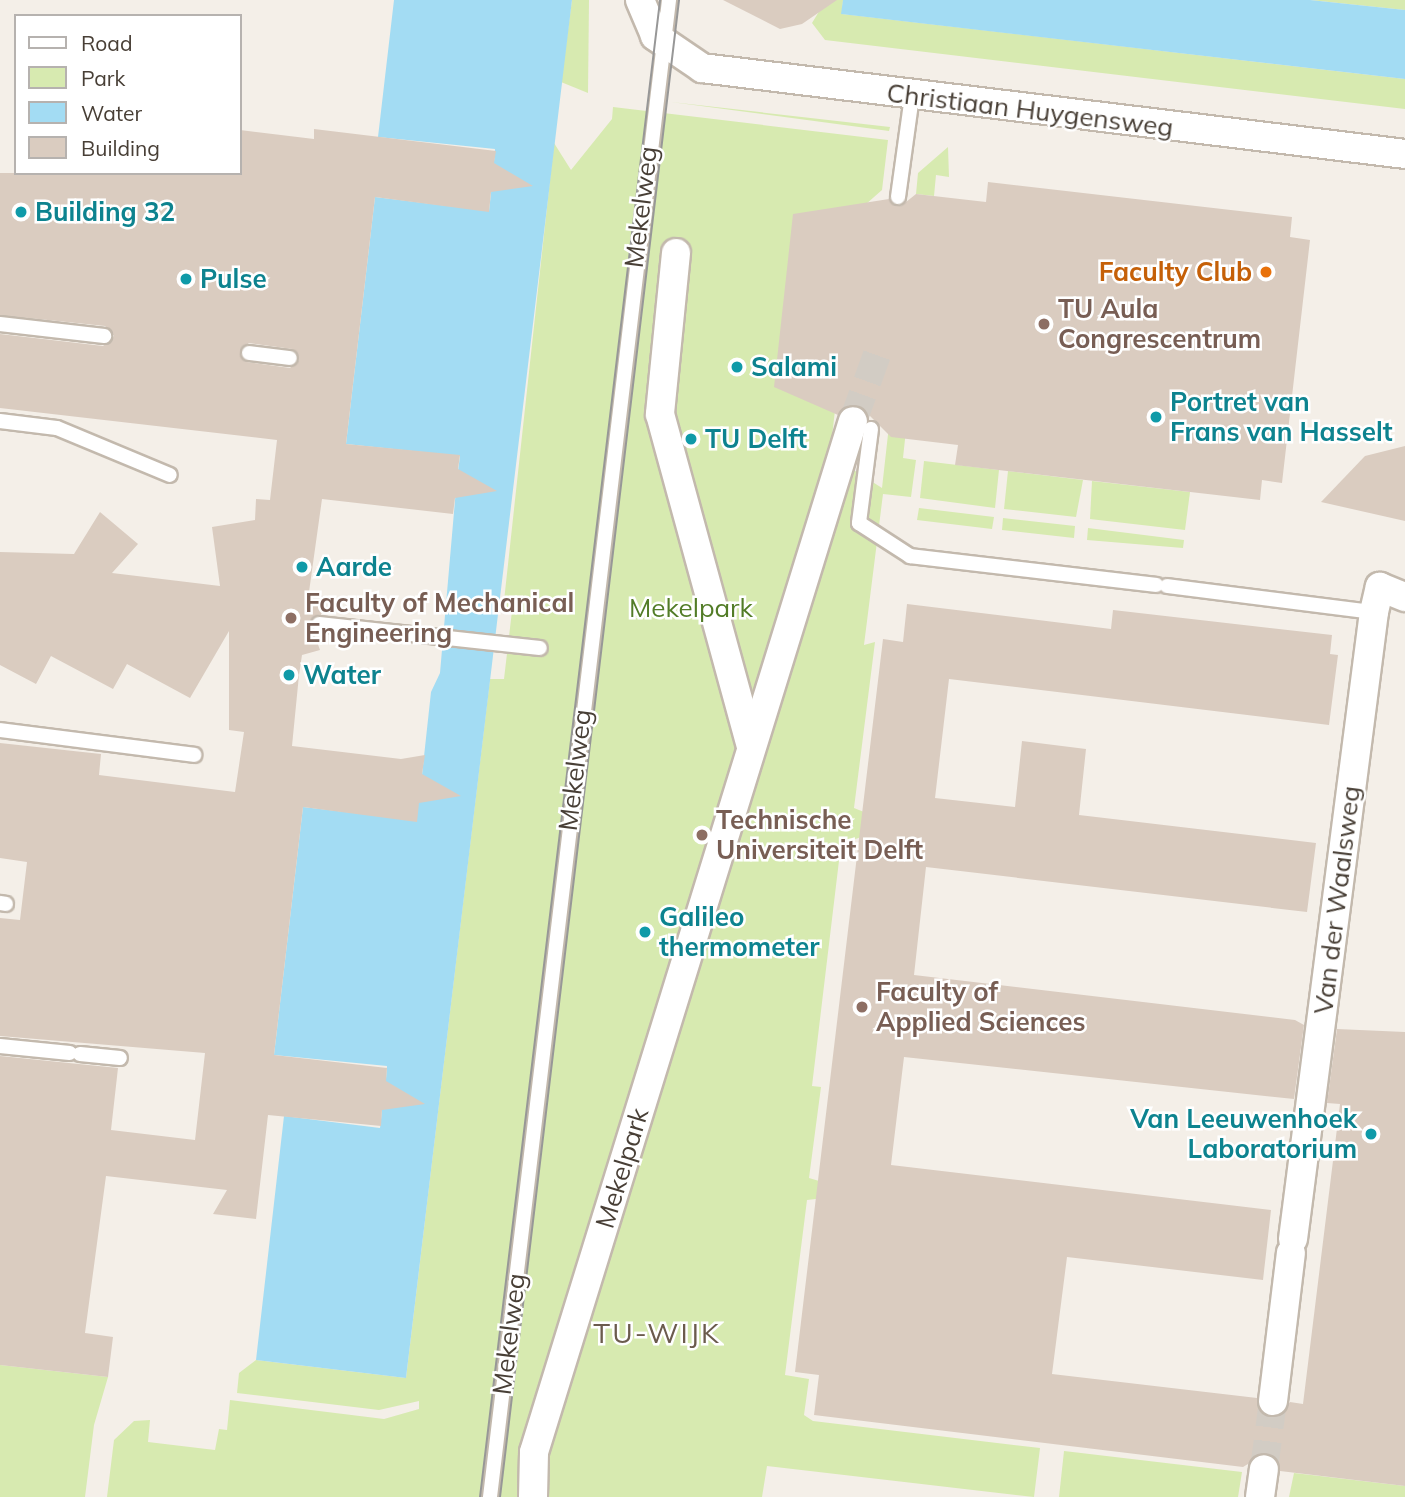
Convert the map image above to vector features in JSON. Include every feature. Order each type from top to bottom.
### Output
[{"type":"street","points":[[640,0],[647,25],[663,44]]},
{"type":"street","name":"Christiaan Huygensweg","points":[[663,44],[702,68],[912,96],[1405,154]]},
{"type":"street","points":[[676,253],[660,414],[752,748]]},
{"type":"street","name":"Mekelpark","points":[[533,1497],[531,1460],[752,748],[820,519],[862,425]]},
{"type":"street","name":"Van der Waalsweg","points":[[1273,1401],[1374,612],[1380,587],[1405,597]]},
{"type":"street","points":[[1260,1497],[1264,1469]]},
{"type":"lane","name":"Mekelweg","points":[[490,1497],[669,0]]},
{"type":"lane","points":[[898,197],[912,96]]},
{"type":"lane","points":[[0,324],[104,336]]},
{"type":"lane","points":[[249,353],[290,358]]},
{"type":"lane","points":[[0,421],[57,428],[170,474]]},
{"type":"lane","points":[[862,425],[859,523],[909,556],[1374,612]]},
{"type":"lane","points":[[319,624],[443,640],[540,648]]},
{"type":"lane","points":[[0,730],[194,755]]},
{"type":"lane","points":[[0,1045],[120,1058]]},
{"type":"green space","points":[[572,0],[589,0],[588,93],[561,82]]},
{"type":"green space","points":[[826,0],[843,0],[842,14],[1405,79],[1405,109],[825,40],[812,23]]},
{"type":"green space","points":[[1310,0],[1405,0],[1405,10]]},
{"type":"green space","points":[[671,102],[890,127],[889,131]]},
{"type":"green space","name":"Mekelpark","points":[[613,107],[888,140],[882,190],[857,212],[830,455],[882,488],[896,363],[913,365],[903,458],[916,460],[911,497],[883,494],[864,645],[875,642],[854,808],[869,814],[867,835],[841,844],[812,1086],[821,1087],[809,1178],[826,1183],[824,1198],[807,1200],[785,1375],[809,1379],[804,1415],[813,1421],[1040,1448],[1034,1497],[767,1466],[762,1497],[107,1497],[114,1440],[134,1421],[150,1420],[148,1442],[215,1450],[219,1429],[227,1430],[230,1400],[384,1419],[419,1409],[419,1401],[379,1410],[237,1393],[239,1373],[256,1360],[406,1378],[490,679],[504,679],[512,611],[503,610],[554,143],[571,170],[612,119]]},
{"type":"green space","points":[[948,147],[949,177],[936,175],[934,196],[916,194],[918,173]]},
{"type":"green space","points":[[924,461],[999,470],[995,508],[920,498]]},
{"type":"green space","points":[[1008,471],[1083,480],[1076,517],[1004,509]]},
{"type":"green space","points":[[1092,481],[1190,492],[1185,530],[1090,519]]},
{"type":"green space","points":[[919,508],[994,517],[992,529],[917,520]]},
{"type":"green space","points":[[1003,518],[1075,526],[1074,538],[1002,530]]},
{"type":"green space","points":[[1088,528],[1184,540],[1183,548],[1087,540]]},
{"type":"green space","points":[[0,1365],[108,1377],[94,1425],[85,1497],[0,1497]]},
{"type":"green space","points":[[1064,1451],[1242,1472],[1238,1497],[1059,1497]]},
{"type":"green space","points":[[1294,1473],[1405,1486],[1405,1497],[1289,1497]]},
{"type":"water","points":[[394,0],[572,0],[406,1378],[256,1360],[284,1116],[380,1128],[383,1102],[403,1106],[385,1092],[387,1066],[274,1055],[303,807],[414,820],[420,794],[442,786],[421,784],[431,692],[440,673],[456,489],[477,480],[457,479],[460,456],[346,444],[375,197],[489,211],[492,184],[514,176],[493,174],[495,149],[378,137]]},
{"type":"water","points":[[843,0],[1310,0],[1405,10],[1405,79],[841,14]]},
{"type":"building","points":[[723,0],[837,0],[802,24],[780,29]]},
{"type":"building","points":[[314,129],[496,151],[494,163],[533,186],[491,192],[489,212],[375,197],[346,444],[460,455],[458,469],[497,491],[455,498],[453,514],[322,499],[309,592],[326,597],[321,615],[310,622],[320,650],[302,655],[299,675],[292,746],[401,759],[425,755],[422,774],[461,796],[419,803],[417,822],[303,807],[274,1055],[387,1068],[386,1081],[425,1104],[382,1110],[381,1126],[268,1115],[256,1219],[213,1214],[227,1190],[106,1176],[85,1333],[113,1337],[108,1377],[0,1365],[0,1056],[118,1068],[111,1130],[195,1140],[205,1053],[0,1036],[0,918],[20,920],[27,862],[0,858],[0,743],[101,754],[99,775],[235,792],[244,732],[229,730],[229,631],[190,698],[127,664],[113,689],[51,656],[36,684],[0,665],[0,552],[74,554],[100,512],[138,544],[112,573],[220,586],[212,527],[255,520],[256,499],[270,500],[277,440],[0,408],[0,334],[103,346],[114,336],[105,326],[0,315],[0,173],[242,175],[242,130],[314,139]],"holes":[[[249,343],[292,349],[299,360],[290,368],[247,362],[240,351]]]},
{"type":"building","points":[[988,182],[1292,217],[1290,237],[1310,240],[1282,483],[1262,480],[1260,500],[955,465],[958,445],[891,437],[859,405],[838,415],[774,387],[793,214],[889,199],[901,206],[916,194],[986,202]]},
{"type":"building","points":[[1405,446],[1405,521],[1321,502],[1365,456]]},
{"type":"building","points":[[907,604],[1111,629],[1113,610],[1332,635],[1330,654],[1338,655],[1329,725],[949,679],[935,798],[1015,807],[1022,741],[1086,749],[1079,815],[1316,843],[1307,912],[926,867],[914,975],[1295,1020],[1304,1025],[1294,1099],[904,1057],[891,1165],[1271,1210],[1263,1280],[1067,1257],[1052,1374],[1257,1398],[1263,1414],[1279,1416],[1290,1402],[1303,1404],[1340,1104],[1327,1103],[1337,1029],[1405,1032],[1405,1486],[1280,1471],[1266,1453],[1243,1467],[814,1415],[819,1375],[795,1372],[883,639],[903,642]]},
{"type":"tunnel","points":[[853,421],[879,349]]},
{"type":"tunnel","points":[[1264,1469],[1273,1401]]},
{"type":"tram line","points":[[480,1497],[660,0]]},
{"type":"tram line","points":[[500,1497],[679,0]]},
{"type":"place","name":"Building 32","points":[[21,212]]},
{"type":"place","name":"Faculty Club","points":[[1266,272]]},
{"type":"place","name":"Pulse","points":[[186,279]]},
{"type":"place","name":"TU Aula Congrescentrum","points":[[1044,324]]},
{"type":"place","name":"Salami","points":[[737,367]]},
{"type":"place","name":"Portret van Frans van Hasselt","points":[[1156,417]]},
{"type":"place","name":"TU Delft","points":[[691,439]]},
{"type":"place","name":"Aarde","points":[[302,567]]},
{"type":"place","name":"Faculty of Mechanical Engineering","points":[[291,618]]},
{"type":"place","name":"Water","points":[[289,675]]},
{"type":"place","name":"Technische Universiteit Delft","points":[[702,835]]},
{"type":"place","name":"Galileo thermometer","points":[[645,932]]},
{"type":"place","name":"Faculty of Applied Sciences","points":[[862,1007]]},
{"type":"place","name":"Van Leeuwenhoek Laboratorium","points":[[1371,1134]]},
{"type":"district","name":"TU-WIJK","points":[[657,1333]]}]
